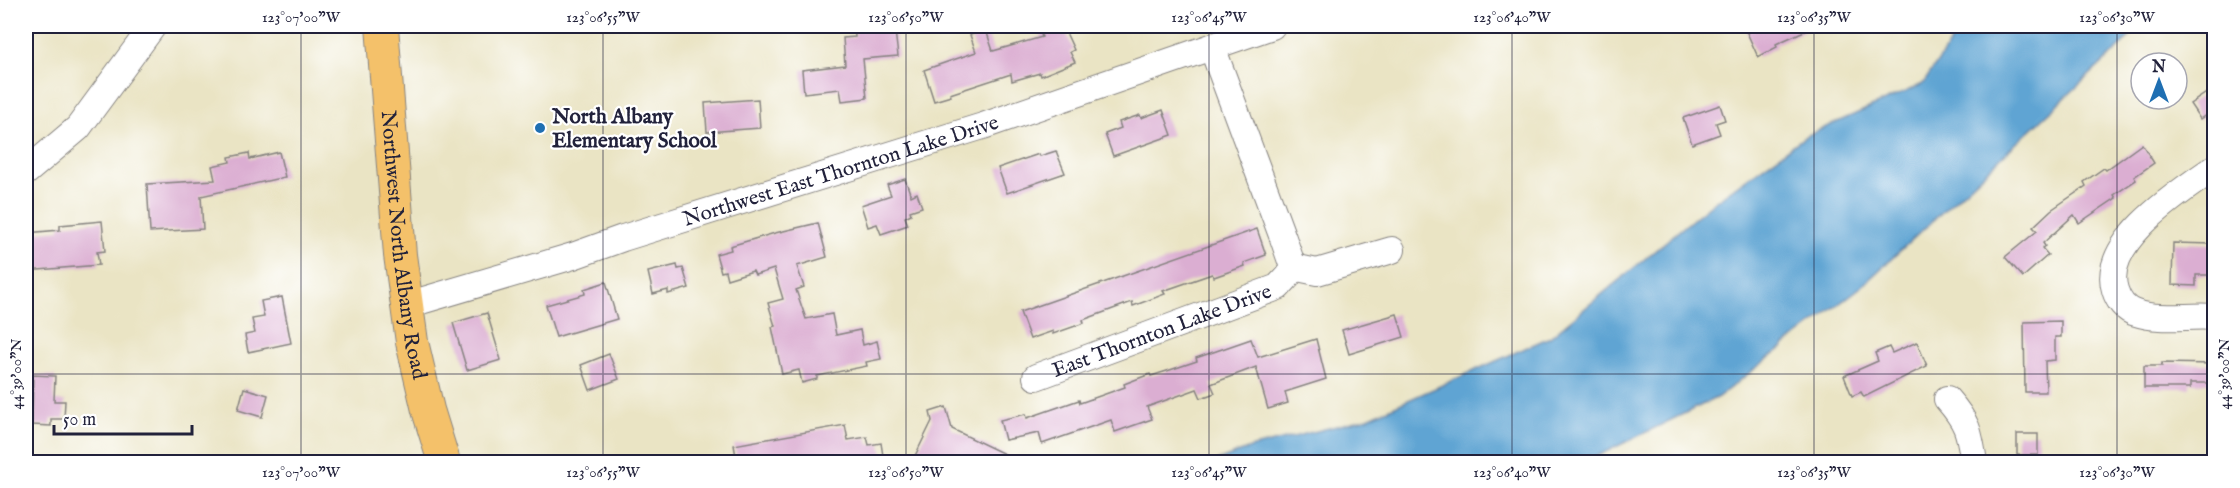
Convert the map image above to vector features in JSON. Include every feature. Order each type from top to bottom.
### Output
[{"type":"main road","name":"Northwest North Albany Road","points":[[382,26],[399,244],[412,342],[428,410],[444,462]]},
{"type":"street","points":[[26,172],[78,128],[153,26]]},
{"type":"street","name":"Northwest East Thornton Lake Drive","points":[[407,304],[573,256],[623,238],[983,126],[1191,52],[1272,26]]},
{"type":"street","name":"East Thornton Lake Drive","points":[[1036,377],[1278,287],[1293,267],[1212,47]]},
{"type":"street","points":[[2214,168],[2152,216],[2126,242],[2115,263],[2113,284],[2116,297],[2133,312],[2147,315],[2214,317]]},
{"type":"street","points":[[1293,267],[1317,272],[1392,250]]},
{"type":"street","points":[[1947,399],[1962,416],[1970,432],[1974,462]]},
{"type":"water","points":[[1968,26],[2139,26],[2120,47],[1861,287],[1718,397],[1585,462],[1215,462],[1250,448],[1368,418],[1550,337],[1709,206],[1806,136],[1923,84],[1952,40]]},
{"type":"building","points":[[854,26],[887,26],[888,32],[895,31],[898,56],[863,59],[867,98],[842,101],[840,89],[804,93],[802,70],[845,65],[843,38],[855,37]]},
{"type":"building","points":[[1038,26],[1063,26],[1074,50],[1070,52],[1075,62],[1041,76],[1040,73],[1012,81],[1011,74],[934,101],[924,70],[976,52],[970,35],[986,30],[993,51],[1042,37]]},
{"type":"building","points":[[1744,26],[1815,26],[1776,44],[1777,47],[1758,57]]},
{"type":"building","points":[[2214,88],[2214,109],[2200,119],[2190,104]]},
{"type":"building","points":[[758,99],[760,128],[707,132],[705,103]]},
{"type":"building","points":[[1720,105],[1725,120],[1716,123],[1720,134],[1692,144],[1683,118]]},
{"type":"building","points":[[1163,110],[1172,135],[1113,156],[1105,134],[1121,128],[1119,122],[1140,115],[1141,118]]},
{"type":"building","points":[[2142,144],[2154,163],[2134,177],[2136,180],[2114,195],[2116,198],[2079,223],[2074,215],[2043,243],[2045,246],[2042,248],[2048,255],[2023,277],[2005,257],[2037,231],[2033,227],[2051,210],[2086,186],[2084,182],[2104,168],[2106,170]]},
{"type":"building","points":[[1056,151],[1065,173],[1007,193],[998,168],[1039,154],[1040,156]]},
{"type":"building","points":[[279,152],[285,177],[201,196],[203,229],[150,232],[147,184],[215,180],[212,166],[230,162],[229,157],[249,153],[250,159]]},
{"type":"building","points":[[905,179],[911,196],[917,193],[922,207],[910,211],[911,214],[905,217],[908,225],[881,234],[877,224],[868,227],[861,205],[891,195],[887,185]]},
{"type":"building","points":[[102,221],[105,251],[97,252],[99,265],[26,271],[26,233],[60,230],[60,225]]},
{"type":"building","points":[[818,223],[827,257],[797,266],[804,287],[796,290],[806,319],[832,314],[836,335],[860,330],[863,345],[877,341],[881,359],[866,362],[867,366],[817,376],[817,379],[802,383],[799,370],[782,374],[772,327],[775,326],[768,303],[783,299],[774,269],[755,275],[753,271],[727,279],[725,271],[721,272],[716,254],[731,250],[730,246]]},
{"type":"building","points":[[1257,229],[1266,255],[1244,263],[1245,266],[1214,277],[1212,274],[1163,291],[1165,294],[1133,306],[1132,302],[1083,320],[1084,323],[1030,339],[1020,312]]},
{"type":"building","points":[[2173,243],[2214,244],[2214,275],[2196,275],[2196,286],[2172,285]]},
{"type":"building","points":[[677,265],[678,269],[683,268],[689,288],[668,294],[668,290],[653,294],[648,272]]},
{"type":"building","points":[[606,282],[617,319],[556,337],[546,305],[585,294],[584,289]]},
{"type":"building","points":[[282,297],[291,343],[248,352],[245,335],[255,333],[252,319],[264,317],[261,301]]},
{"type":"building","points":[[487,313],[501,360],[467,370],[453,323]]},
{"type":"building","points":[[1397,314],[1404,337],[1349,354],[1342,330]]},
{"type":"building","points":[[2061,321],[2061,337],[2055,337],[2055,360],[2045,361],[2046,392],[2025,392],[2024,322]]},
{"type":"building","points":[[1251,339],[1258,357],[1316,339],[1326,379],[1285,392],[1288,403],[1268,409],[1256,367],[1211,384],[1215,393],[1201,398],[1197,389],[1147,407],[1152,419],[1115,432],[1111,420],[1042,444],[1039,433],[1005,440],[1000,420],[1026,414],[1027,418],[1079,400],[1080,403],[1125,387],[1124,384],[1150,374],[1151,376],[1197,361],[1196,358]]},
{"type":"building","points":[[1917,342],[1927,366],[1864,397],[1861,392],[1852,396],[1844,376],[1878,361],[1875,353],[1889,347],[1892,353]]},
{"type":"building","points":[[609,354],[619,379],[590,390],[581,365]]},
{"type":"building","points":[[2162,363],[2214,364],[2214,383],[2190,383],[2190,388],[2144,388],[2144,366],[2162,366]]},
{"type":"building","points":[[33,375],[55,376],[54,401],[65,401],[64,419],[51,419],[51,426],[32,425]]},
{"type":"building","points":[[244,388],[268,395],[262,417],[238,410]]},
{"type":"building","points":[[946,407],[952,429],[1021,462],[912,462],[932,421],[930,412]]},
{"type":"building","points":[[845,425],[848,440],[867,437],[869,445],[881,443],[884,462],[737,462],[734,445]]},
{"type":"building","points":[[2017,434],[2038,434],[2038,455],[2017,455]]},
{"type":"place","name":"North Albany Elementary School","points":[[540,128]]}]
